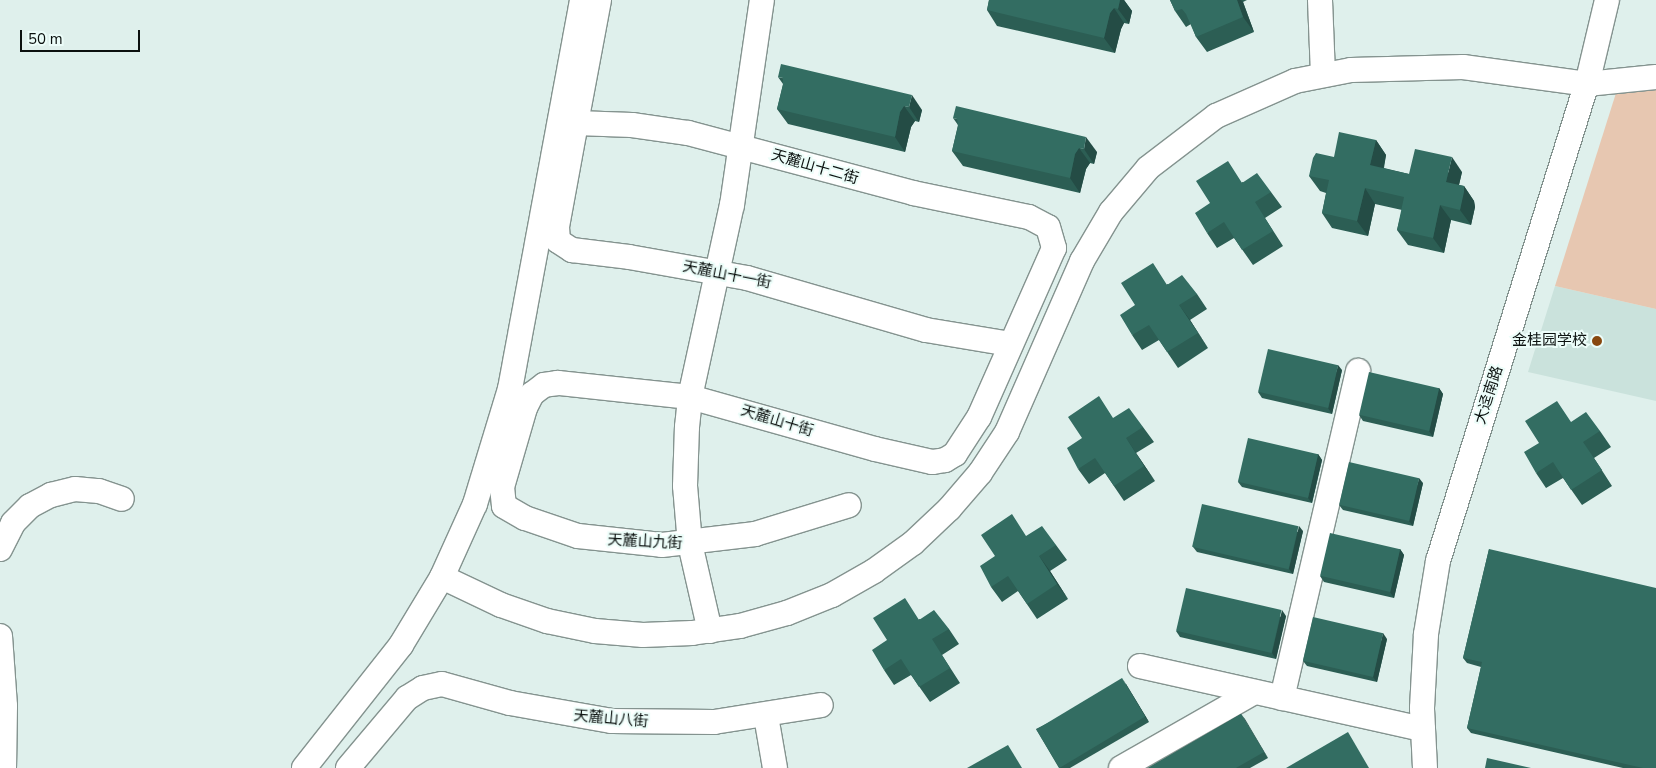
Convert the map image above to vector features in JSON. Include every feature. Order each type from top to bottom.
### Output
[{"type":"street","points":[[304,768],[378,677],[442,576],[475,504],[504,412],[582,0]]},
{"type":"street","points":[[576,123],[599,0]]},
{"type":"street","points":[[710,631],[690,544],[685,486],[690,397],[718,273],[742,146],[762,0]]},
{"type":"street","points":[[1320,0],[1323,75]]},
{"type":"street","name":"大迳南路","points":[[1425,768],[1423,729],[1426,634],[1438,561],[1587,84],[1607,0]]},
{"type":"street","points":[[442,576],[501,605],[547,621],[594,631],[643,635],[710,631],[787,613],[832,595],[874,571],[913,543],[955,502],[980,472],[1007,432],[1082,261],[1129,190],[1169,149],[1216,116],[1268,91],[1323,75],[1380,68],[1463,67],[1587,84],[1656,77]]},
{"type":"street","name":"天麓山十二街","points":[[576,123],[632,125],[688,133],[875,183],[1040,220],[1048,227],[1054,248],[1011,344]]},
{"type":"street","name":"天麓山十一街","points":[[576,123],[557,227],[558,241],[572,250],[629,257],[775,285],[926,330],[1011,344]]},
{"type":"street","name":"天麓山十街","points":[[514,448],[528,401],[544,386],[558,383],[690,397],[875,449],[932,462],[945,460],[955,454],[979,417],[1011,344]]},
{"type":"street","points":[[1282,698],[1358,371]]},
{"type":"street","name":"天麓山九街","points":[[514,448],[501,497],[511,512],[551,528],[606,541],[690,544],[755,534],[849,505]]},
{"type":"street","points":[[0,548],[13,523],[30,506],[51,495],[75,489],[99,490],[122,499]]},
{"type":"street","points":[[0,636],[5,706],[4,768]]},
{"type":"street","points":[[1140,666],[1423,729]]},
{"type":"street","name":"天麓山八街","points":[[352,767],[407,698],[423,688],[442,684],[510,704],[612,721],[714,722],[766,716],[821,705]]},
{"type":"street","points":[[1120,768],[1254,692]]},
{"type":"street","points":[[766,716],[775,768]]},
{"type":"shaded area","points":[[1656,89],[1656,309],[1555,286],[1616,93]]},
{"type":"shaded area","name":"金桂园学校","points":[[1555,286],[1656,309],[1656,401],[1528,372]]},
{"type":"building","points":[[989,0],[1120,0],[1118,9],[1114,8],[1110,13],[1104,38],[987,10]]},
{"type":"building","points":[[1170,0],[1237,0],[1243,17],[1196,37],[1186,14],[1182,9],[1175,11]]},
{"type":"building","points":[[781,64],[912,95],[909,107],[904,106],[900,112],[895,137],[777,109],[783,85],[783,78],[778,77]]},
{"type":"building","points":[[956,106],[1086,137],[1084,149],[1079,148],[1075,154],[1070,178],[952,151],[958,126],[957,119],[953,118]]},
{"type":"building","points":[[1339,132],[1376,140],[1370,165],[1409,174],[1415,149],[1452,157],[1446,182],[1464,186],[1460,210],[1440,205],[1433,238],[1397,230],[1404,197],[1365,188],[1357,221],[1322,213],[1329,180],[1309,176],[1316,153],[1334,157]]},
{"type":"building","points":[[1228,161],[1242,183],[1257,173],[1271,192],[1255,202],[1273,231],[1242,250],[1224,222],[1207,233],[1195,213],[1210,203],[1196,181]]},
{"type":"building","points":[[1153,263],[1167,285],[1182,275],[1197,294],[1179,305],[1198,333],[1167,352],[1149,325],[1132,335],[1120,315],[1135,305],[1121,283]]},
{"type":"building","points":[[1268,349],[1338,365],[1328,408],[1258,392]]},
{"type":"building","points":[[1369,372],[1439,388],[1429,431],[1359,415]]},
{"type":"building","points":[[1099,396],[1113,418],[1129,408],[1143,427],[1126,438],[1144,466],[1114,486],[1095,458],[1078,469],[1067,448],[1082,438],[1068,417]]},
{"type":"building","points":[[1557,401],[1571,422],[1586,412],[1600,431],[1583,442],[1602,470],[1571,490],[1553,462],[1536,473],[1524,452],[1539,443],[1525,421]]},
{"type":"building","points":[[1248,438],[1318,454],[1308,498],[1238,482]]},
{"type":"building","points":[[1349,462],[1419,478],[1409,521],[1339,505]]},
{"type":"building","points":[[1202,504],[1298,526],[1289,569],[1192,547]]},
{"type":"building","points":[[1012,514],[1026,536],[1042,526],[1056,545],[1039,556],[1057,584],[1027,604],[1008,576],[991,587],[980,566],[995,556],[981,535]]},
{"type":"building","points":[[1330,533],[1400,549],[1390,592],[1320,576]]},
{"type":"building","points":[[1489,549],[1656,588],[1656,768],[1643,768],[1467,728],[1482,662],[1463,658]]},
{"type":"building","points":[[1186,588],[1281,610],[1272,653],[1176,631]]},
{"type":"building","points":[[905,598],[919,620],[934,610],[949,629],[932,639],[950,668],[919,687],[901,659],[884,670],[872,650],[887,640],[873,618]]},
{"type":"building","points":[[1313,617],[1383,633],[1373,677],[1303,661]]},
{"type":"building","points":[[1122,678],[1145,717],[1060,768],[1036,730]]},
{"type":"building","points":[[1241,714],[1264,752],[1236,768],[1148,768]]},
{"type":"building","points":[[1348,732],[1369,768],[1286,768]]},
{"type":"building","points":[[1008,745],[1022,768],[967,768]]},
{"type":"building","points":[[1487,758],[1531,768],[1485,768]]},
{"type":"place","name":"金桂园学校","points":[[1597,341]]}]
